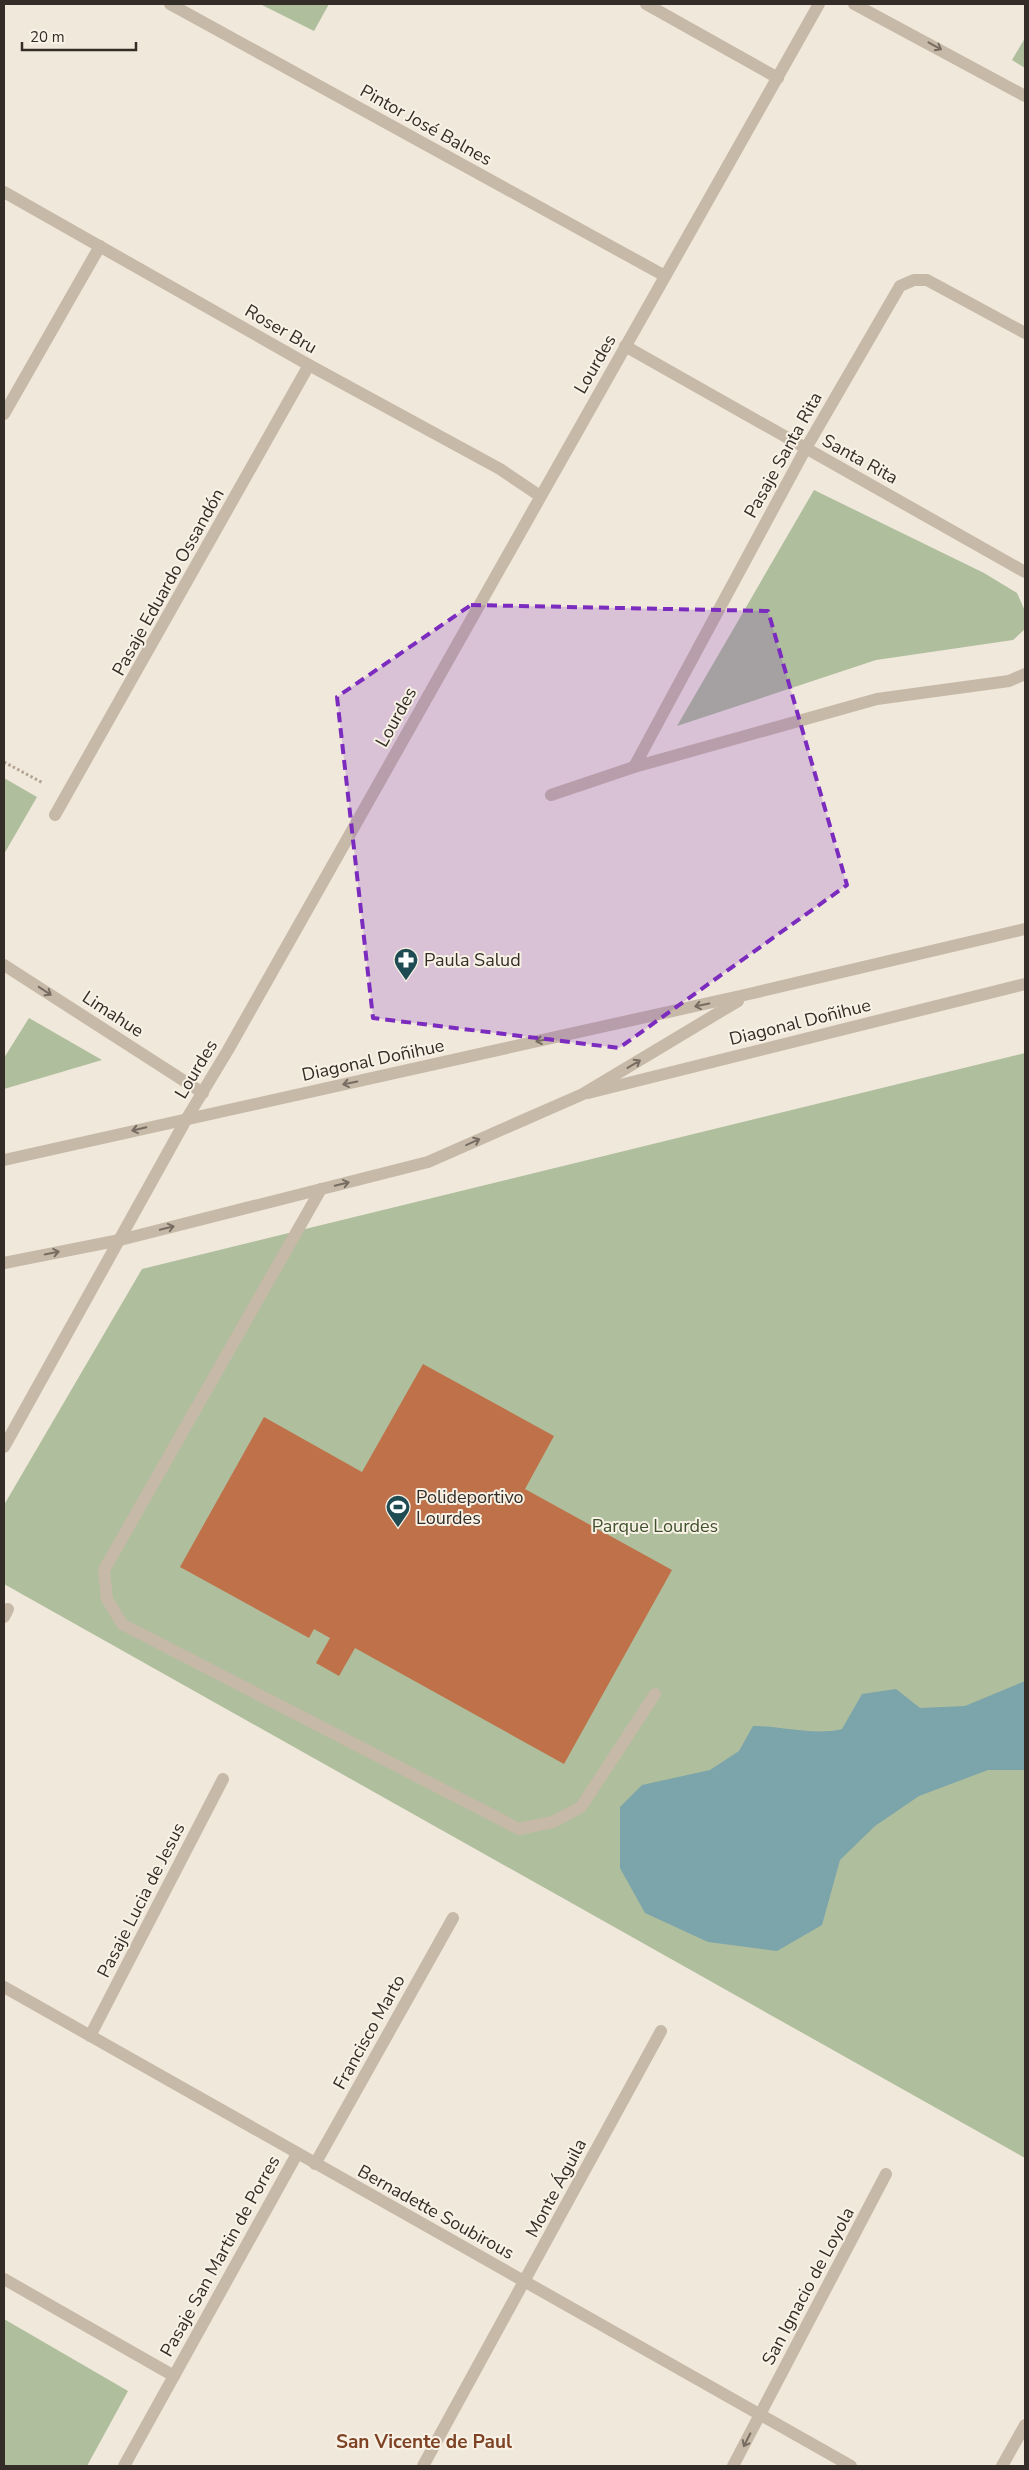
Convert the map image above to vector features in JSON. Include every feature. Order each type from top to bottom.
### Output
[{"type":"street","name":"Pintor José Balnes","points":[[170,4],[665,276]]},
{"type":"street","points":[[646,4],[778,78]]},
{"type":"street","name":"Lourdes","points":[[4,1447],[187,1118],[203,1093],[819,4]]},
{"type":"street","points":[[854,4],[1025,96]]},
{"type":"street","name":"Roser Bru","points":[[4,192],[309,365],[500,469],[540,496]]},
{"type":"street","points":[[4,414],[100,246]]},
{"type":"street","name":"Pasaje Santa Rita","points":[[634,766],[806,448],[900,286],[914,280],[927,280],[1025,333]]},
{"type":"street","name":"Santa Rita","points":[[625,346],[1025,572]]},
{"type":"street","name":"Pasaje Eduardo Ossandón","points":[[55,816],[309,365]]},
{"type":"street","points":[[551,795],[634,766],[877,699],[1008,681],[1025,674]]},
{"type":"street","name":"Diagonal Doñihue","points":[[4,1160],[749,994],[1025,929]]},
{"type":"street","name":"Limahue","points":[[4,965],[203,1093]]},
{"type":"street","name":"Diagonal Doñihue","points":[[583,1094],[1025,984]]},
{"type":"street","name":"Diagonal Doñihue","points":[[4,1263],[120,1240],[428,1162],[583,1094],[749,994]]},
{"type":"street","points":[[321,1189],[104,1570],[107,1599],[122,1624],[520,1829],[553,1822],[580,1807],[655,1694]]},
{"type":"street","name":"Pasaje Lucia de Jesus","points":[[90,2036],[223,1779]]},
{"type":"street","name":"Francisco Marto","points":[[315,2164],[453,1918]]},
{"type":"street","name":"Bernadette Soubirous","points":[[4,1987],[525,2283],[761,2413],[851,2466]]},
{"type":"street","name":"Monte Águila","points":[[423,2466],[525,2283],[661,2031]]},
{"type":"street","name":"Pasaje San Martin de Porres","points":[[124,2466],[297,2154]]},
{"type":"street","name":"San Ignacio de Loyola","points":[[733,2466],[886,2174]]},
{"type":"street","name":"Pasaje San Martin de Porres","points":[[4,2279],[174,2376]]},
{"type":"street","points":[[1002,2466],[1025,2425]]},
{"type":"path","points":[[4,762],[67,797]]},
{"type":"highlighted area","points":[[471,605],[768,611],[847,885],[619,1048],[373,1018],[337,697]]},
{"type":"green space","points":[[260,4],[329,4],[314,31]]},
{"type":"green space","points":[[1025,38],[1025,68],[1012,60]]},
{"type":"green space","points":[[814,490],[984,573],[1017,593],[1025,611],[1025,629],[1013,640],[876,660],[677,726]]},
{"type":"green space","points":[[4,778],[37,797],[4,854]]},
{"type":"green space","points":[[29,1018],[102,1060],[4,1089],[4,1058]]},
{"type":"green space","name":"Parque Lourdes","points":[[1025,1053],[1025,2158],[4,1584],[4,1505],[142,1269]]},
{"type":"green space","points":[[4,2319],[128,2391],[87,2466],[4,2466]]},
{"type":"water","points":[[1025,1681],[1025,1770],[988,1770],[919,1796],[875,1826],[840,1860],[822,1925],[777,1951],[708,1942],[645,1913],[620,1868],[620,1807],[642,1785],[710,1770],[739,1751],[753,1726],[831,1731],[842,1729],[862,1694],[896,1689],[920,1708],[965,1706]]},
{"type":"building","name":"Polideportivo Lourdes","points":[[423,1364],[554,1436],[525,1489],[672,1570],[564,1764],[355,1648],[339,1676],[316,1663],[330,1638],[314,1629],[309,1638],[180,1567],[264,1417],[362,1472]]},
{"type":"place","name":"Paula Salud","points":[[406,981]]},
{"type":"place","name":"Polideportivo Lourdes","points":[[398,1528]]},
{"type":"district","name":"San Vicente de Paul","points":[[424,2441]]}]
